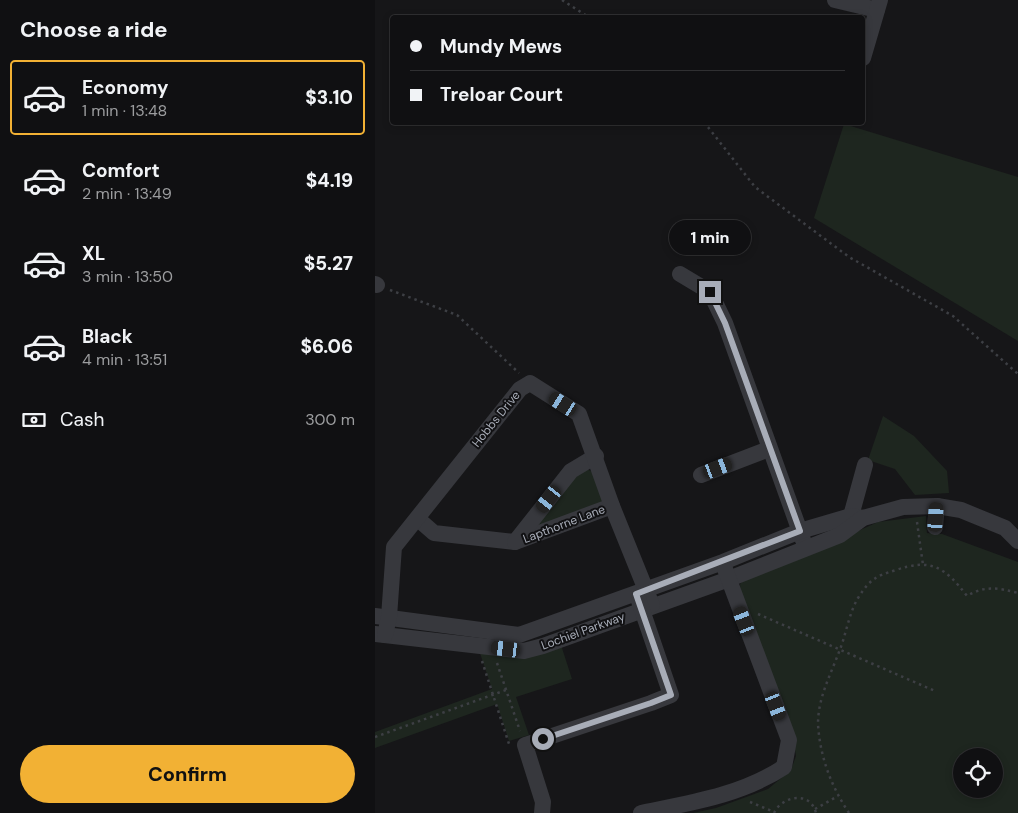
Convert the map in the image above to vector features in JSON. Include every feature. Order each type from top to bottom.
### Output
[{"type":"street","points":[[835,0],[879,5],[865,51]]},
{"type":"street","points":[[680,274],[710,292],[725,323],[805,548]]},
{"type":"street","name":"Hobbs Drive","points":[[380,634],[394,547],[520,389],[530,383],[579,414],[596,456],[647,607],[671,695],[525,745]]},
{"type":"street","points":[[701,475],[769,449]]},
{"type":"street","name":"Lapthorne Lane","points":[[515,542],[571,471],[596,456]]},
{"type":"street","points":[[857,517],[865,465]]},
{"type":"street","name":"Lapthorne Lane","points":[[418,519],[434,533],[515,542],[612,506]]},
{"type":"street","points":[[935,527],[937,506]]},
{"type":"street","name":"Lochiel Parkway","points":[[382,617],[519,635],[723,562],[800,531],[903,507],[937,506],[961,510],[1005,528],[1018,541]]},
{"type":"street","name":"Lochiel Parkway","points":[[380,634],[523,651],[729,579],[840,535],[857,517]]},
{"type":"street","points":[[641,813],[704,800],[763,781],[784,767],[789,740],[723,562]]},
{"type":"street","points":[[525,745],[543,802],[543,813]]},
{"type":"path","points":[[562,0],[586,15]]},
{"type":"path","points":[[569,0],[571,5]]},
{"type":"path","points":[[706,125],[755,187],[849,257],[953,316],[1018,374]]},
{"type":"path","points":[[376,285],[457,315],[530,383]]},
{"type":"path","points":[[915,507],[923,565]]},
{"type":"path","points":[[849,813],[827,774],[821,749],[818,723],[821,696],[857,599],[875,576],[914,564],[945,572],[967,596],[979,588],[995,588],[1018,593]]},
{"type":"path","points":[[744,621],[752,611],[935,692]]},
{"type":"path","points":[[484,646],[507,690],[525,745]]},
{"type":"path","points":[[484,646],[493,695]]},
{"type":"path","points":[[375,737],[507,690]]},
{"type":"path","points":[[738,789],[743,798],[774,812],[779,804],[786,799],[803,799],[816,811],[838,796]]},
{"type":"shaded area","points":[[844,125],[1018,177],[1018,341],[814,218]]},
{"type":"shaded area","points":[[883,416],[914,436],[947,471],[949,493],[915,495],[895,469],[868,460]]},
{"type":"shaded area","points":[[586,469],[591,471],[603,491],[602,502],[539,526],[538,521],[577,470]]},
{"type":"shaded area","points":[[926,516],[927,533],[942,534],[1018,562],[1018,813],[693,813],[716,808],[768,789],[791,770],[796,756],[792,732],[741,601],[740,584],[750,574],[838,540],[878,522]]},
{"type":"shaded area","points":[[561,645],[572,679],[516,697],[529,735],[509,741],[497,704],[375,748],[375,732],[492,689],[479,650]]},
{"type":"route","points":[[543,739],[671,695],[636,594],[800,531],[725,323],[710,292]]}]
